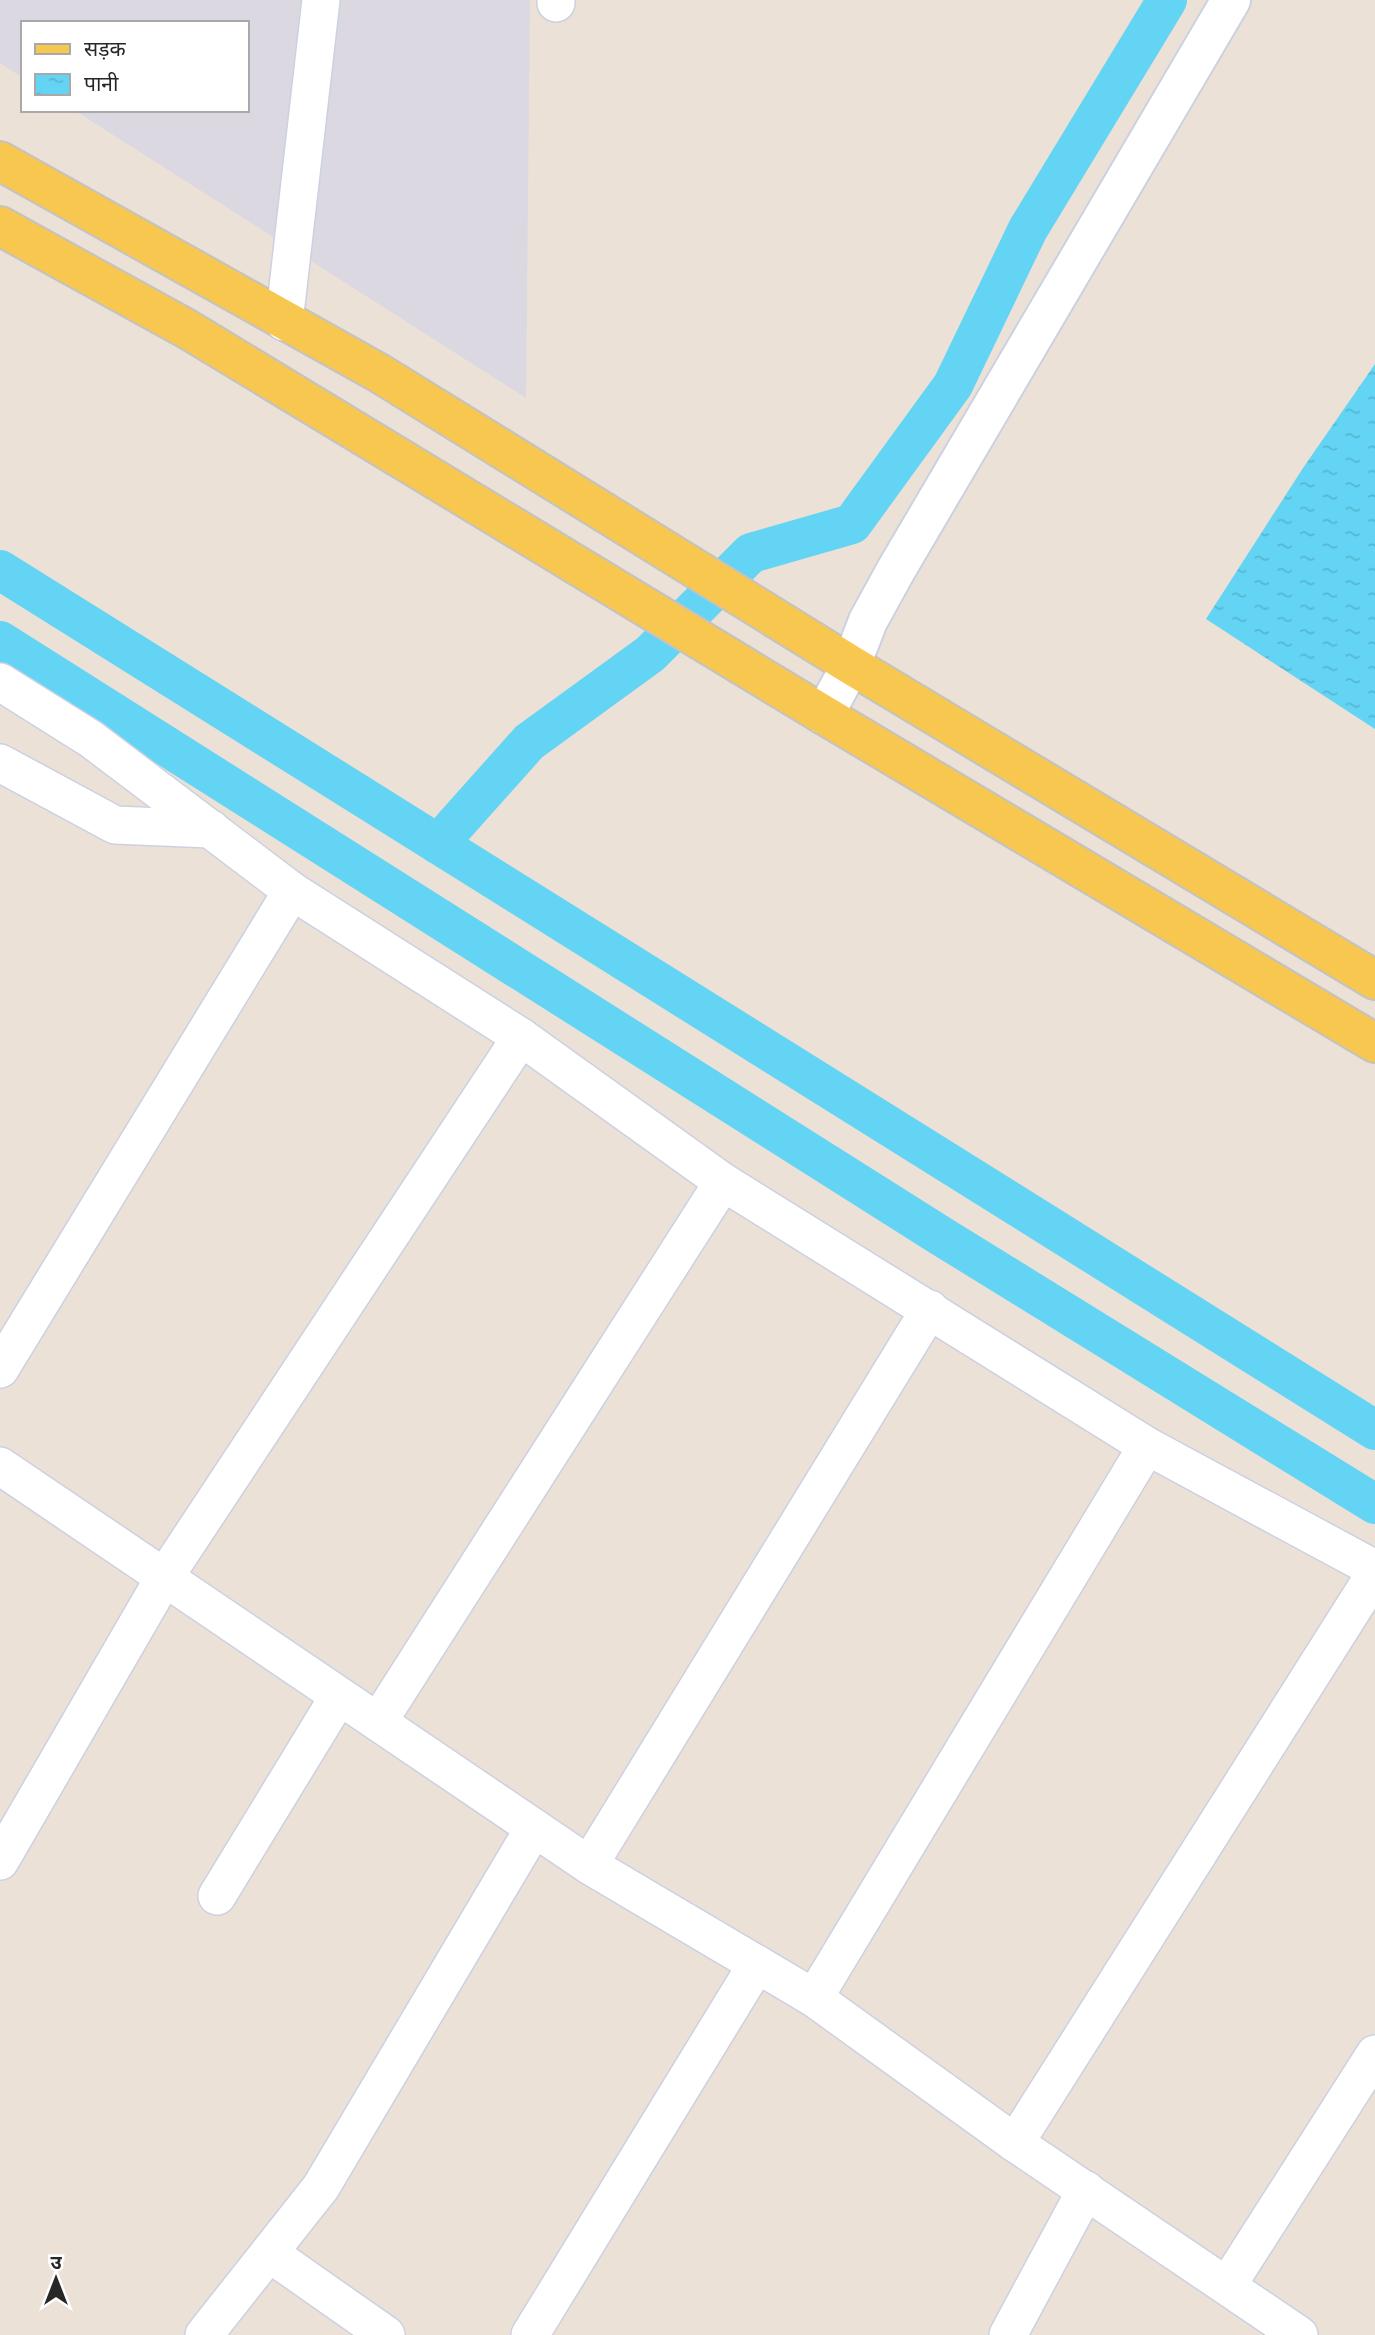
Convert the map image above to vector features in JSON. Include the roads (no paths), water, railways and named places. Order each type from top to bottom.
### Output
[{"type":"main road","points":[[824,715],[852,665],[868,621],[896,570],[1231,0]]},
{"type":"main road","points":[[0,161],[379,373],[852,665],[1375,979]]},
{"type":"main road","points":[[0,226],[187,329],[824,715],[1375,1043]]},
{"type":"street","points":[[284,322],[321,0]]},
{"type":"street","points":[[0,682],[91,739],[292,891],[521,1037],[723,1182],[1147,1446],[1375,1572],[1015,2143]]},
{"type":"street","points":[[0,764],[115,825],[211,829]]},
{"type":"street","points":[[0,1369],[292,891]]},
{"type":"street","points":[[0,1861],[164,1578],[521,1037]]},
{"type":"street","points":[[378,1722],[723,1182]]},
{"type":"street","points":[[589,1865],[930,1309]]},
{"type":"street","points":[[814,1998],[1147,1446]]},
{"type":"street","points":[[0,1466],[589,1865],[814,1998],[1015,2143],[1299,2335]]},
{"type":"street","points":[[217,1896],[339,1696]]},
{"type":"street","points":[[204,2335],[321,2187],[534,1828]]},
{"type":"street","points":[[530,2335],[757,1964]]},
{"type":"street","points":[[1227,2286],[1375,2054]]},
{"type":"street","points":[[1008,2335],[1086,2190]]},
{"type":"street","points":[[270,2253],[386,2335]]},
{"type":"water","points":[[1375,364],[1375,729],[1206,619],[1303,468]]},
{"type":"waterway","points":[[438,844],[529,742],[650,654],[751,553],[852,524],[953,385],[1028,229],[1167,0]]},
{"type":"waterway","points":[[0,570],[1375,1430]]},
{"type":"waterway","points":[[0,641],[941,1236],[1375,1504]]}]
